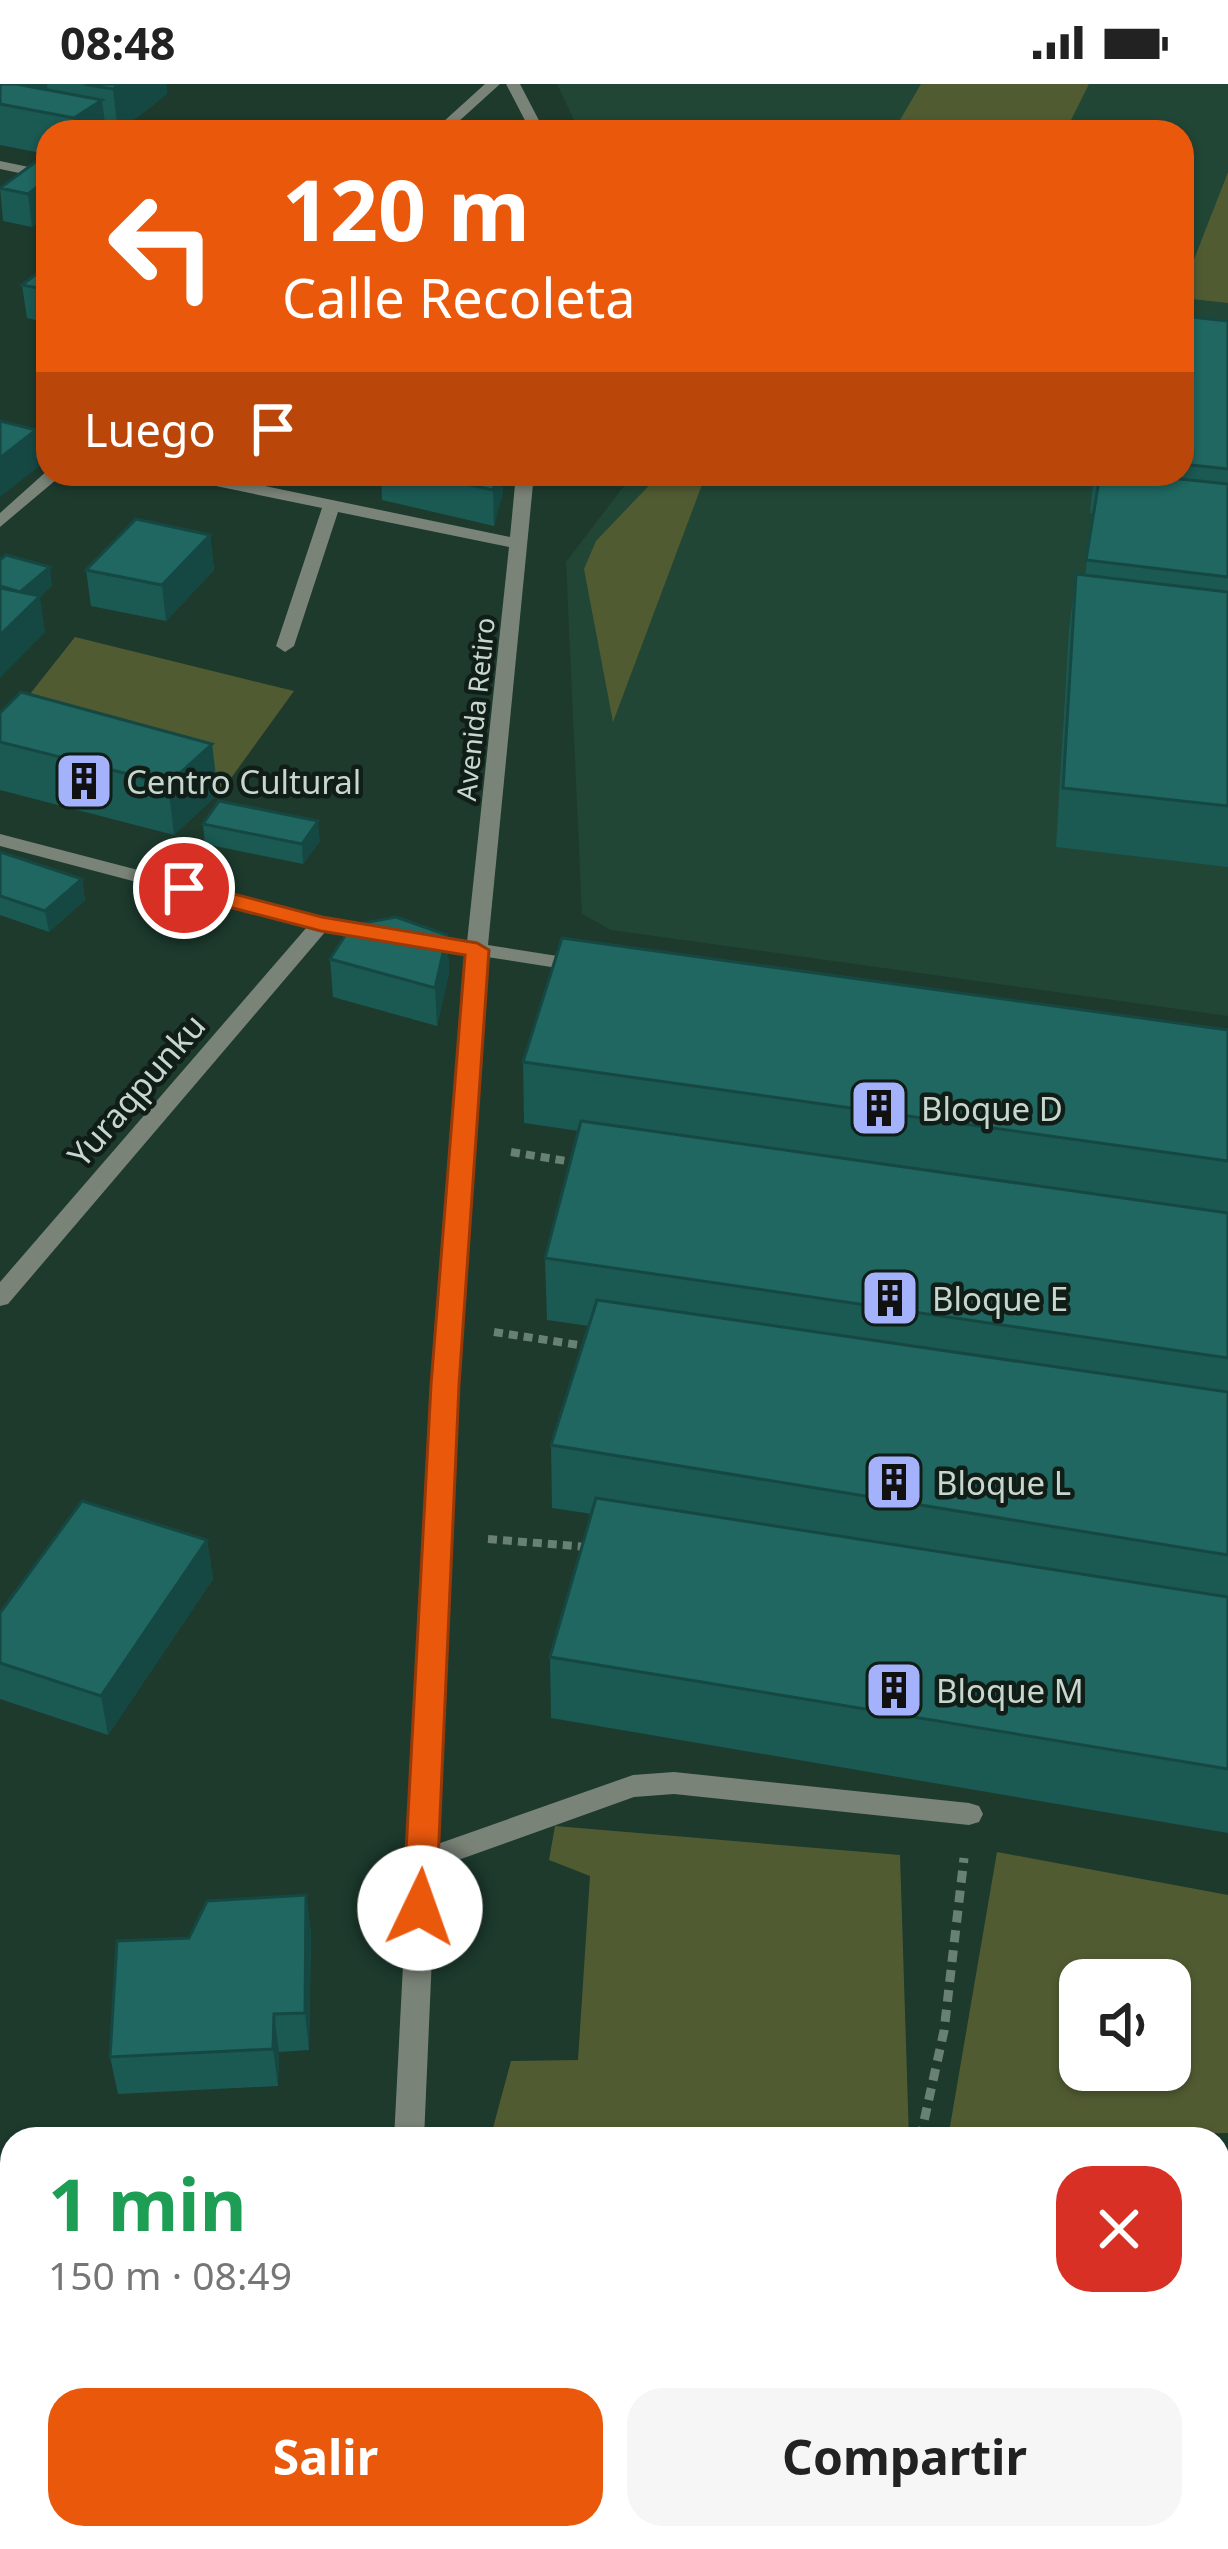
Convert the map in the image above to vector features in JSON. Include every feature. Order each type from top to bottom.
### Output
[{"type":"street","points":[[452,120],[493,84]]},
{"type":"street","points":[[513,84],[532,120]]},
{"type":"street","points":[[0,165],[36,172]]},
{"type":"street","points":[[0,436],[36,444]]},
{"type":"street","points":[[0,522],[40,486]]},
{"type":"street","points":[[240,486],[519,544]]},
{"type":"street","name":"Avenida Retiro","points":[[410,2127],[449,1325],[477,950],[524,486]]},
{"type":"street","points":[[285,646],[332,505]]},
{"type":"street","points":[[0,840],[321,924],[605,969]]},
{"type":"street","name":"Yuraqpunku","points":[[0,1298],[321,924]]},
{"type":"street","points":[[422,1862],[633,1786],[674,1783],[969,1814]]},
{"type":"path","points":[[462,1145],[601,1166]]},
{"type":"path","points":[[449,1325],[614,1350]]},
{"type":"path","points":[[437,1535],[604,1548]]},
{"type":"path","points":[[923,2127],[944,2031],[969,1814]]},
{"type":"shaded area","points":[[557,84],[1228,84],[1228,172],[1194,259],[1194,120],[574,120]]},
{"type":"shaded area","points":[[921,84],[1089,84],[1071,120],[900,120]]},
{"type":"shaded area","points":[[1228,172],[1228,303],[1194,299],[1194,259]]},
{"type":"shaded area","points":[[1194,299],[1228,303],[1228,1016],[611,930],[582,914],[566,562],[624,486],[1194,486]]},
{"type":"shaded area","points":[[649,486],[702,486],[613,722],[584,569],[596,541]]},
{"type":"shaded area","points":[[75,637],[294,691],[221,792],[8,733],[30,694]]},
{"type":"shaded area","points":[[555,1826],[900,1855],[909,2127],[493,2127],[511,2061],[578,2060],[590,1876],[549,1860]]},
{"type":"shaded area","points":[[997,1852],[1228,1895],[1228,2127],[950,2127]]},
{"type":"building","points":[[0,84],[102,100],[74,118],[0,104]]},
{"type":"building","points":[[90,84],[120,84],[113,89]]},
{"type":"building","points":[[36,162],[36,188],[28,194],[0,188]]},
{"type":"building","points":[[36,274],[36,288],[22,285]]},
{"type":"building","points":[[1194,317],[1228,321],[1228,469],[1194,465]]},
{"type":"building","points":[[0,421],[36,430],[0,458]]},
{"type":"building","points":[[1194,480],[1228,484],[1228,577],[1086,560],[1098,486],[1194,486]]},
{"type":"building","points":[[136,519],[210,535],[162,585],[86,570]]},
{"type":"building","points":[[6,555],[50,567],[20,592],[0,586],[0,560]]},
{"type":"building","points":[[1076,574],[1228,592],[1228,806],[1063,788]]},
{"type":"building","points":[[0,588],[40,596],[0,635]]},
{"type":"building","points":[[21,692],[212,744],[168,784],[0,742],[0,713]]},
{"type":"building","points":[[219,801],[318,821],[302,844],[203,824]]},
{"type":"building","points":[[0,852],[82,879],[45,911],[0,896]]},
{"type":"building","points":[[396,917],[447,935],[435,988],[330,959],[352,925]]},
{"type":"building","points":[[562,938],[1228,1030],[1228,1161],[523,1062]]},
{"type":"building","points":[[581,1121],[1228,1213],[1228,1358],[545,1258]]},
{"type":"building","points":[[597,1300],[1228,1392],[1228,1555],[551,1445]]},
{"type":"building","name":"Bloque M","points":[[596,1498],[1228,1597],[1228,1769],[550,1657]]},
{"type":"building","points":[[82,1501],[207,1540],[101,1696],[0,1663],[0,1613]]},
{"type":"building","points":[[306,1895],[305,2013],[274,2014],[273,2049],[110,2057],[117,1941],[189,1938],[207,1901]]},
{"type":"place","name":"Centro Cultural","points":[[84,781]]},
{"type":"place","name":"Bloque D","points":[[879,1108]]},
{"type":"place","name":"Bloque E","points":[[890,1298]]},
{"type":"place","name":"Bloque L","points":[[894,1482]]},
{"type":"place","name":"Bloque M","points":[[894,1690]]},
{"type":"route","points":[[184,888],[321,924],[477,950],[445,1385],[420,1908]]}]
